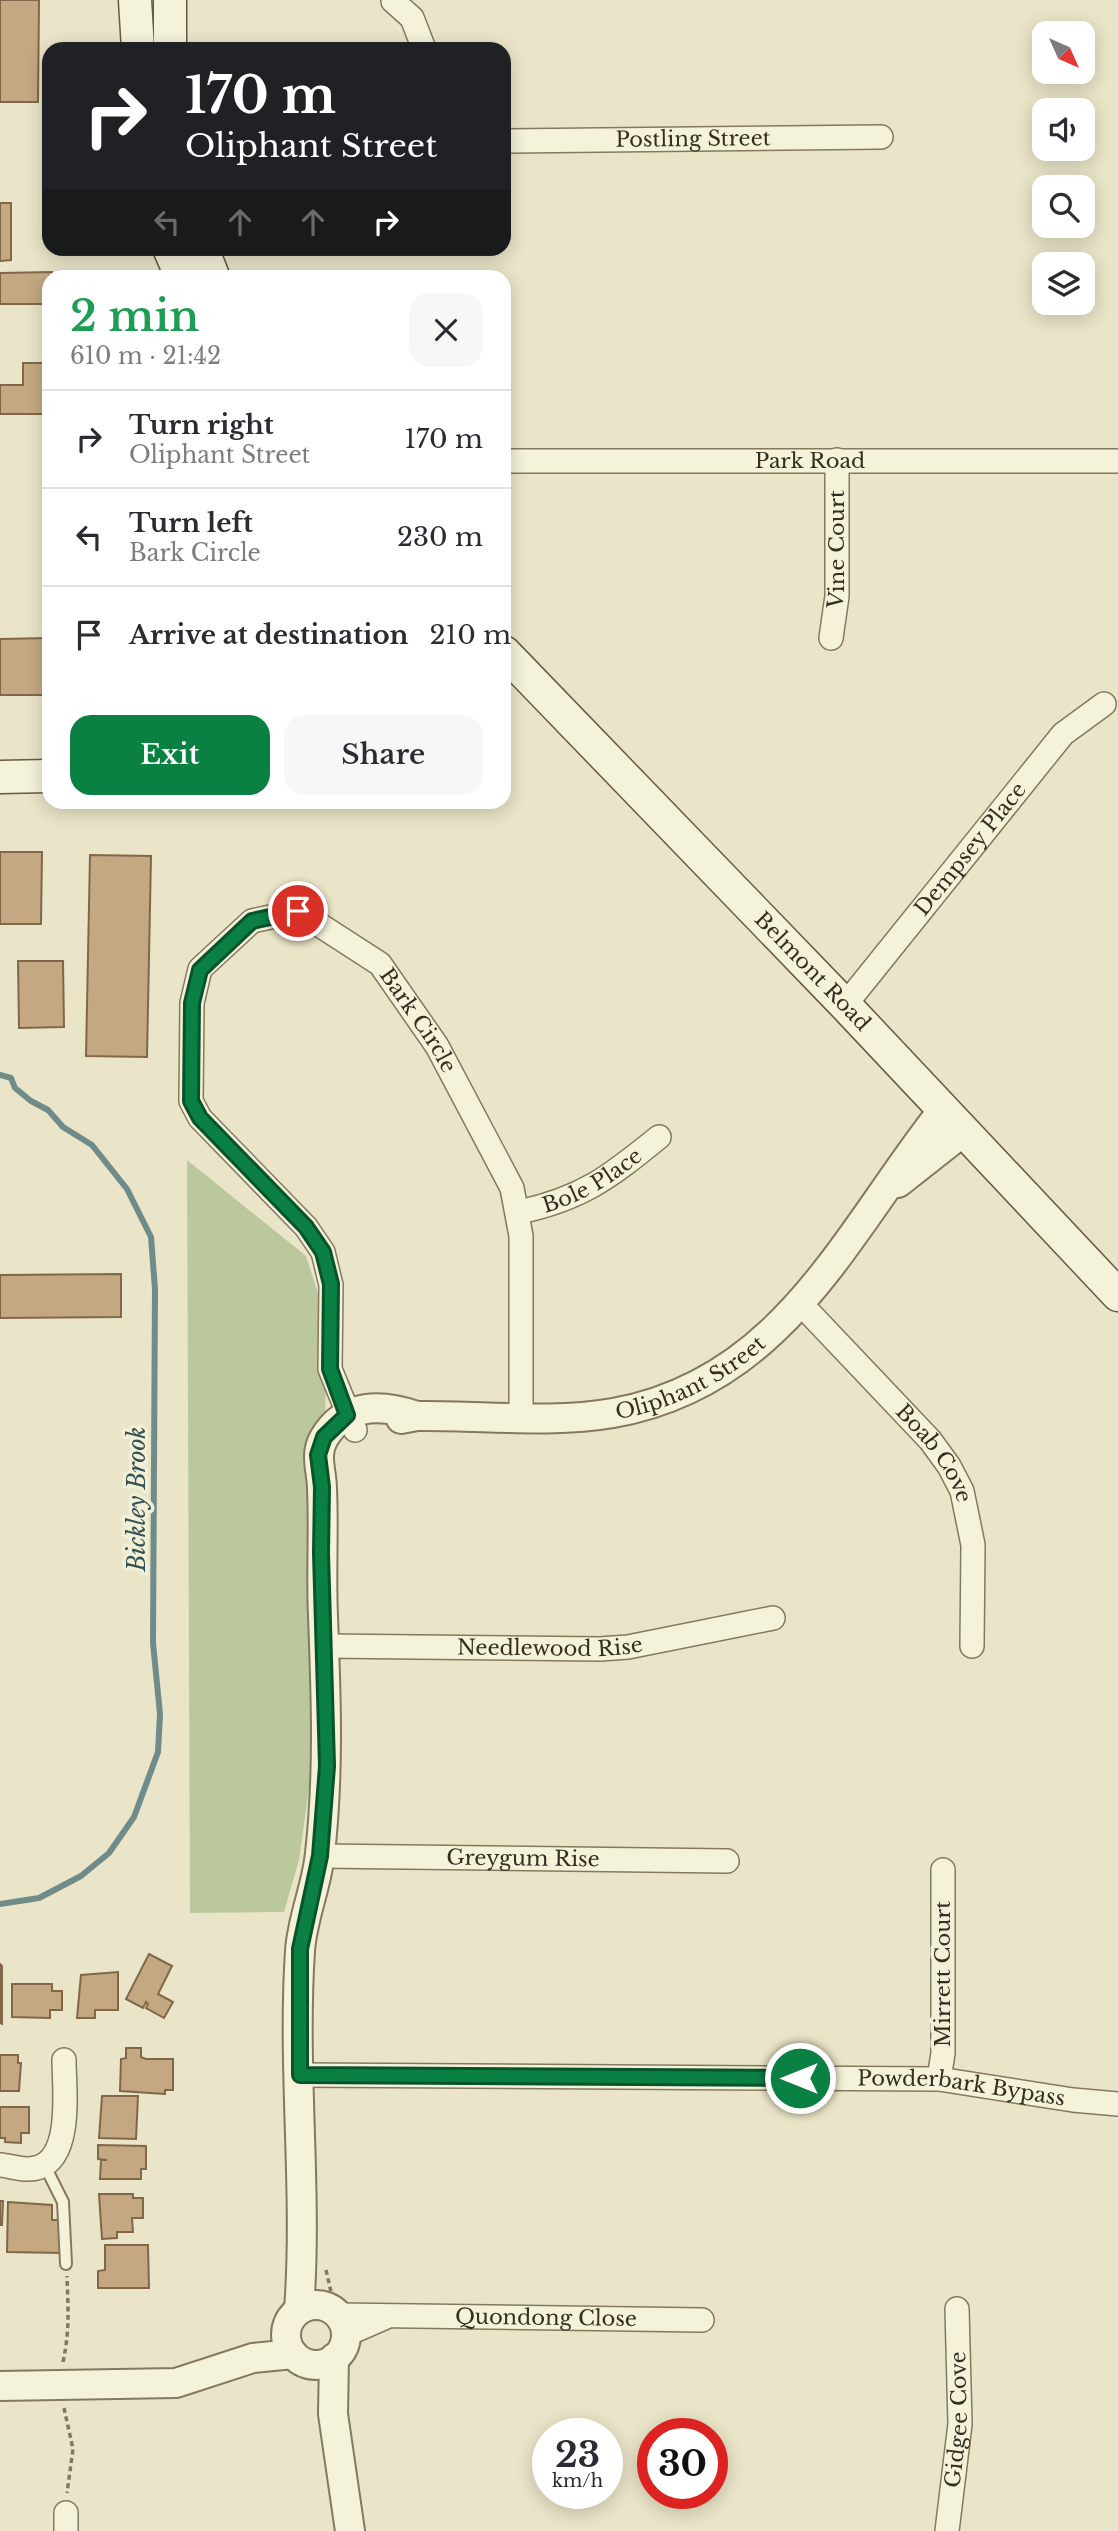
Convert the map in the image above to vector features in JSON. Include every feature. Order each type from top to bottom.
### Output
[{"type":"main road","points":[[135,0],[138,42]]},
{"type":"main road","points":[[170,0],[170,42]]},
{"type":"main road","name":"Belmont Road","points":[[511,659],[845,1005],[1118,1294]]},
{"type":"main road","points":[[0,777],[42,776]]},
{"type":"street","points":[[392,0],[412,18],[421,42]]},
{"type":"street","name":"Postling Street","points":[[511,141],[881,137]]},
{"type":"street","name":"Vine Court","points":[[831,638],[837,596],[837,460]]},
{"type":"street","name":"Park Road","points":[[511,461],[1118,461]]},
{"type":"street","name":"Dempsey Place","points":[[845,1005],[1063,734],[1104,704]]},
{"type":"street","name":"Bark Circle","points":[[351,1422],[330,1369],[331,1284],[323,1252],[306,1227],[200,1118],[191,1101],[192,1003],[200,970],[252,921],[298,911],[380,964],[437,1046],[512,1188],[519,1212],[521,1417]]},
{"type":"street","name":"Oliphant Street","points":[[351,1422],[375,1406],[392,1407],[417,1416],[521,1417],[614,1413],[676,1395],[732,1366],[767,1340],[800,1304],[888,1190],[953,1121]]},
{"type":"street","name":"Bole Place","points":[[519,1212],[559,1202],[594,1187],[659,1137]]},
{"type":"street","name":"Boab Cove","points":[[800,1304],[930,1440],[949,1465],[962,1491],[973,1545],[972,1646]]},
{"type":"street","points":[[350,2531],[319,2330],[300,2075],[300,1949],[320,1856],[327,1766],[322,1487],[318,1455],[324,1437],[351,1422]]},
{"type":"street","name":"Needlewood Rise","points":[[324,1646],[600,1649],[628,1647],[773,1618]]},
{"type":"street","name":"Greygum Rise","points":[[320,1856],[727,1861]]},
{"type":"street","name":"Mirrett Court","points":[[939,2079],[943,2053],[943,1870]]},
{"type":"street","points":[[0,2165],[29,2169],[44,2164],[58,2150],[65,2129],[64,2060]]},
{"type":"street","name":"Powderbark Bypass","points":[[300,2075],[939,2079],[1073,2100],[1118,2104]]},
{"type":"street","name":"Gidgee Cove","points":[[947,2531],[960,2424],[957,2309]]},
{"type":"street","name":"Quondong Close","points":[[319,2330],[390,2315],[702,2320]]},
{"type":"street","points":[[0,2386],[176,2384],[253,2358],[319,2330]]},
{"type":"lane","points":[[44,2164],[63,2202],[66,2264]]},
{"type":"path","points":[[314,2258],[319,2330]]},
{"type":"path","points":[[63,2372],[70,2312],[66,2264]]},
{"type":"path","points":[[64,2399],[73,2449],[66,2522]]},
{"type":"green space","points":[[187,1160],[306,1256],[328,1324],[314,1753],[299,1860],[284,1912],[190,1913]]},
{"type":"building","points":[[0,0],[39,0],[38,102],[0,102]]},
{"type":"building","points":[[0,203],[11,203],[11,260],[0,261]]},
{"type":"building","points":[[42,272],[42,304],[0,304],[0,273]]},
{"type":"building","points":[[23,363],[42,363],[42,414],[0,414],[0,385],[23,385]]},
{"type":"building","points":[[42,638],[42,695],[0,695],[0,639]]},
{"type":"building","points":[[0,852],[42,852],[41,924],[0,924]]},
{"type":"building","points":[[90,855],[151,856],[147,1057],[86,1056]]},
{"type":"building","points":[[18,961],[63,961],[64,1027],[19,1028]]},
{"type":"building","points":[[121,1274],[121,1317],[0,1318],[0,1275]]},
{"type":"building","points":[[149,1954],[172,1966],[158,1994],[173,2002],[164,2018],[146,2008],[146,2002],[143,2008],[126,1999]]},
{"type":"building","points":[[0,1964],[2,1966],[2,2024],[0,2023]]},
{"type":"building","points":[[118,1972],[118,2010],[95,2010],[95,2018],[77,2018],[81,1975]]},
{"type":"building","points":[[12,1984],[52,1984],[52,1991],[62,1991],[62,2010],[50,2010],[50,2018],[12,2017]]},
{"type":"building","points":[[126,2048],[141,2048],[141,2057],[146,2059],[173,2059],[173,2090],[165,2090],[165,2094],[120,2091],[121,2059],[126,2058]]},
{"type":"building","points":[[0,2055],[18,2055],[18,2063],[21,2063],[19,2091],[0,2091]]},
{"type":"building","points":[[102,2096],[138,2096],[136,2139],[99,2138]]},
{"type":"building","points":[[0,2107],[29,2107],[29,2133],[21,2133],[21,2143],[5,2142],[5,2138],[0,2138]]},
{"type":"building","points":[[98,2145],[146,2146],[146,2169],[141,2169],[141,2179],[100,2179],[101,2160],[107,2160],[98,2159]]},
{"type":"building","points":[[99,2194],[133,2194],[133,2198],[143,2198],[143,2218],[132,2218],[133,2232],[117,2232],[117,2238],[102,2239]]},
{"type":"building","points":[[0,2201],[3,2201],[2,2225],[0,2225]]},
{"type":"building","points":[[8,2202],[52,2205],[52,2220],[62,2220],[61,2253],[7,2252]]},
{"type":"building","points":[[105,2245],[148,2245],[149,2288],[98,2288],[98,2271],[105,2270]]},
{"type":"waterway","name":"Bickley Brook","points":[[0,1075],[11,1078],[15,1088],[48,1110],[63,1127],[92,1145],[127,1189],[151,1237],[155,1289],[153,1643],[160,1714],[158,1752],[134,1817],[109,1853],[81,1876],[39,1898],[0,1904]]},
{"type":"route","points":[[298,911],[252,921],[200,970],[192,1003],[191,1101],[200,1118],[306,1227],[323,1252],[331,1284],[328,1323],[330,1369],[347,1415],[324,1437],[318,1455],[322,1487],[321,1553],[327,1766],[320,1856],[300,1949],[300,2075],[800,2078]]}]
